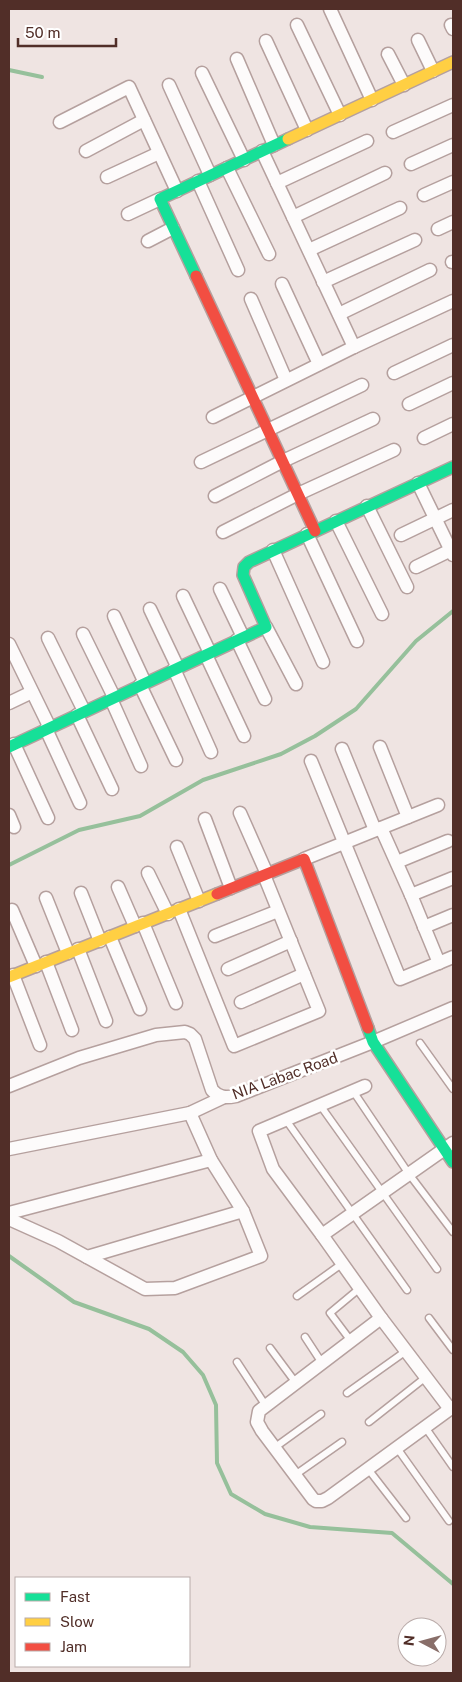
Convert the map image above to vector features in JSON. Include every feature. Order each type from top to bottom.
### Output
[{"type":"street","points":[[330,9],[372,100]]},
{"type":"street","points":[[297,25],[340,115]]},
{"type":"street","points":[[418,40],[433,72]]},
{"type":"street","points":[[266,41],[307,130]]},
{"type":"street","points":[[388,54],[404,85]]},
{"type":"street","points":[[237,59],[274,145]]},
{"type":"street","points":[[128,214],[453,62]]},
{"type":"street","points":[[202,73],[244,160]]},
{"type":"street","points":[[169,85],[210,175]]},
{"type":"street","points":[[60,122],[129,87],[177,191]]},
{"type":"street","points":[[393,132],[453,105]]},
{"type":"street","points":[[86,151],[144,120]]},
{"type":"street","points":[[277,183],[367,141]]},
{"type":"street","points":[[411,164],[453,145]]},
{"type":"street","points":[[262,151],[354,347]]},
{"type":"street","points":[[107,177],[159,153]]},
{"type":"street","points":[[227,168],[269,254]]},
{"type":"street","points":[[293,217],[385,174]]},
{"type":"street","points":[[198,181],[238,270]]},
{"type":"street","points":[[424,195],[453,182]]},
{"type":"street","points":[[160,199],[298,494],[311,532],[357,641]]},
{"type":"street","points":[[309,250],[400,208]]},
{"type":"street","points":[[438,229],[453,222]]},
{"type":"street","points":[[148,241],[173,228]]},
{"type":"street","points":[[324,282],[415,240]]},
{"type":"street","points":[[339,314],[430,270]]},
{"type":"street","points":[[282,284],[319,364]]},
{"type":"street","points":[[251,299],[286,380]]},
{"type":"street","points":[[213,417],[354,347],[453,301]]},
{"type":"street","points":[[394,373],[453,345]]},
{"type":"street","points":[[409,404],[453,383]]},
{"type":"street","points":[[201,462],[362,385]]},
{"type":"street","points":[[215,496],[283,461],[373,419]]},
{"type":"street","points":[[424,438],[453,424]]},
{"type":"street","points":[[223,532],[298,494],[394,450]]},
{"type":"street","points":[[296,684],[242,575],[244,567],[249,562],[273,550],[453,467]]},
{"type":"street","points":[[416,567],[452,551],[418,483]]},
{"type":"street","points":[[367,506],[407,587]]},
{"type":"street","points":[[401,535],[453,510]]},
{"type":"street","points":[[336,521],[382,614]]},
{"type":"street","points":[[273,550],[323,662]]},
{"type":"street","points":[[220,589],[265,699]]},
{"type":"street","points":[[183,596],[244,736]]},
{"type":"street","points":[[150,609],[211,752]]},
{"type":"street","points":[[114,616],[176,760]]},
{"type":"street","points":[[48,818],[12,745],[266,626]]},
{"type":"street","points":[[83,634],[113,698],[141,766]]},
{"type":"street","points":[[48,638],[112,789]]},
{"type":"street","points":[[9,644],[12,661],[32,692],[80,803]]},
{"type":"street","points":[[9,703],[32,692]]},
{"type":"street","points":[[380,747],[408,817]]},
{"type":"street","points":[[342,749],[378,829],[396,862],[439,963]]},
{"type":"street","points":[[311,761],[346,842],[400,979],[453,957]]},
{"type":"street","points":[[40,1045],[11,976],[438,805]]},
{"type":"street","points":[[148,873],[173,911],[234,1046],[319,1011],[240,813]]},
{"type":"street","points":[[205,819],[231,888]]},
{"type":"street","points":[[396,862],[448,841]]},
{"type":"street","points":[[177,847],[199,901]]},
{"type":"street","points":[[304,860],[373,1042],[449,1146],[453,1162]]},
{"type":"street","points":[[411,896],[453,878]]},
{"type":"street","points":[[118,887],[139,925],[176,1003]]},
{"type":"street","points":[[81,892],[140,1010]]},
{"type":"street","points":[[46,898],[106,1021]]},
{"type":"street","points":[[12,910],[41,964],[72,1030]]},
{"type":"street","points":[[215,936],[278,911]]},
{"type":"street","points":[[424,927],[453,915]]},
{"type":"street","points":[[228,970],[291,941]]},
{"type":"street","points":[[241,1002],[304,974]]},
{"type":"street","name":"NIA Labac Road","points":[[9,1086],[79,1058],[156,1035],[185,1032],[195,1039],[212,1090],[224,1097],[236,1096],[453,1008]]},
{"type":"street","points":[[359,1088],[259,1131],[273,1169],[322,1234],[381,1318],[452,1408],[322,1501],[316,1501],[274,1448],[257,1422],[260,1411],[381,1318]]},
{"type":"street","points":[[9,1149],[190,1113],[224,1097]]},
{"type":"street","points":[[9,1218],[145,1289],[176,1288],[261,1256],[242,1211],[212,1160],[190,1113]]},
{"type":"street","points":[[322,1234],[449,1146]]},
{"type":"street","points":[[9,1213],[212,1160]]},
{"type":"street","points":[[86,1257],[242,1211]]},
{"type":"lane","points":[[420,1043],[453,1089]]},
{"type":"lane","points":[[359,1088],[409,1174],[453,1232]]},
{"type":"lane","points":[[320,1105],[437,1269]]},
{"type":"lane","points":[[286,1120],[407,1290]]},
{"type":"lane","points":[[297,1296],[343,1263]]},
{"type":"lane","points":[[351,1341],[330,1313],[360,1289]]},
{"type":"lane","points":[[429,1318],[453,1350]]},
{"type":"lane","points":[[305,1337],[322,1363]]},
{"type":"lane","points":[[270,1348],[296,1383]]},
{"type":"lane","points":[[347,1394],[406,1350]]},
{"type":"lane","points":[[238,1362],[266,1406]]},
{"type":"lane","points":[[369,1422],[426,1377]]},
{"type":"lane","points":[[274,1448],[321,1414]]},
{"type":"lane","points":[[425,1427],[453,1467]]},
{"type":"lane","points":[[295,1475],[342,1442]]},
{"type":"lane","points":[[397,1448],[449,1521]]},
{"type":"lane","points":[[368,1469],[406,1518]]},
{"type":"waterway","points":[[9,70],[42,77]]},
{"type":"waterway","points":[[9,865],[79,830],[140,816],[203,780],[281,754],[315,736],[356,709],[416,641],[453,611]]},
{"type":"waterway","points":[[9,1256],[74,1302],[149,1329],[183,1352],[203,1375],[216,1405],[217,1463],[231,1494],[265,1514],[310,1527],[392,1533],[453,1584]]},
{"type":"traffic: fast","points":[[196,276],[160,199],[288,139]]},
{"type":"traffic: fast","points":[[9,747],[266,627],[243,575],[244,567],[249,562],[453,467]]},
{"type":"traffic: fast","points":[[368,1028],[373,1042],[453,1162]]},
{"type":"traffic: slow","points":[[288,139],[453,62]]},
{"type":"traffic: slow","points":[[9,977],[217,894]]},
{"type":"traffic: jam","points":[[196,276],[315,531]]},
{"type":"traffic: jam","points":[[217,894],[304,859],[368,1028]]}]
